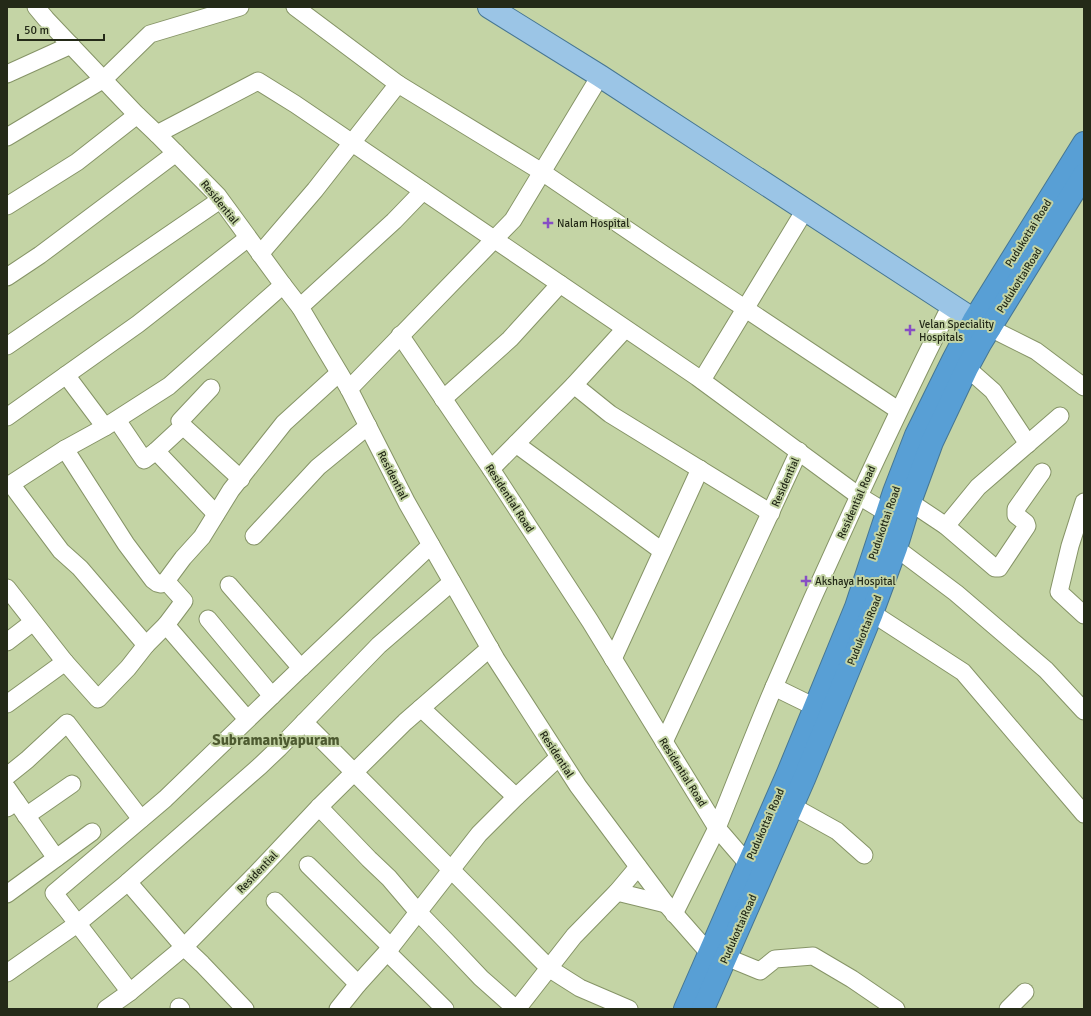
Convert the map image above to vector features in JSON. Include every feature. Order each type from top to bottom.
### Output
[{"type":"highway","name":"Pudukottai Road","points":[[685,1009],[719,958],[748,864],[815,707],[864,610],[887,512],[916,435],[953,360],[982,324],[1084,143]]},
{"type":"highway","name":"PudukottaiRoad","points":[[703,1009],[719,958],[792,806],[864,610],[896,548],[910,502],[932,442],[967,368],[982,324],[1084,175]]},
{"type":"main road","points":[[488,7],[600,76],[982,324]]},
{"type":"street","name":"Residential","points":[[36,7],[137,115],[176,153],[220,200],[282,285],[300,307],[339,372],[407,503],[452,582],[490,648],[559,757],[578,786],[670,909],[719,958]]},
{"type":"street","points":[[7,138],[104,79],[150,34],[240,7]]},
{"type":"street","points":[[295,7],[398,84],[542,172],[898,410]]},
{"type":"street","points":[[7,74],[71,45]]},
{"type":"street","points":[[348,389],[513,220],[600,76]]},
{"type":"street","points":[[157,134],[258,81],[352,142],[702,380],[859,496],[887,512]]},
{"type":"street","points":[[260,254],[315,190],[398,84]]},
{"type":"street","points":[[7,206],[77,162],[137,115]]},
{"type":"street","points":[[7,277],[40,255],[176,153]]},
{"type":"street","points":[[300,307],[394,221],[423,191]]},
{"type":"street","points":[[7,346],[220,200]]},
{"type":"street","points":[[702,380],[805,210]]},
{"type":"street","points":[[7,417],[138,324],[248,238]]},
{"type":"street","points":[[444,399],[510,339],[560,284]]},
{"type":"street","points":[[146,644],[80,568],[61,551],[9,485],[65,449],[111,424],[169,386],[282,285]]},
{"type":"street","name":"Residential Road","points":[[717,828],[774,687],[859,496],[898,410],[951,305]]},
{"type":"street","points":[[982,324],[1036,351],[1084,387]]},
{"type":"street","points":[[491,469],[574,385],[625,328]]},
{"type":"street","name":"Residential Road","points":[[400,335],[491,469],[590,621],[717,828]]},
{"type":"street","points":[[967,368],[993,391],[1028,444]]},
{"type":"street","points":[[65,449],[126,544],[147,573],[161,584],[166,581],[183,558],[202,537],[231,490],[284,423],[339,372]]},
{"type":"street","points":[[66,375],[144,460],[183,426]]},
{"type":"street","name":"Residential","points":[[574,385],[610,414],[771,513]]},
{"type":"street","points":[[211,388],[180,421],[183,426],[241,479]]},
{"type":"street","points":[[946,526],[978,487],[1060,416]]},
{"type":"street","points":[[254,536],[318,467],[368,426]]},
{"type":"street","points":[[516,444],[662,551]]},
{"type":"street","points":[[156,451],[216,514]]},
{"type":"street","name":"Residential","points":[[664,742],[799,451]]},
{"type":"street","points":[[613,659],[700,469]]},
{"type":"street","points":[[910,502],[946,526],[995,568],[1000,568],[1027,526],[1026,523],[1016,515],[1016,509],[1042,472]]},
{"type":"street","points":[[1084,502],[1070,546],[1059,592],[1084,615]]},
{"type":"street","points":[[130,992],[54,892],[165,799],[247,719],[431,545]]},
{"type":"street","points":[[896,548],[956,593],[1046,670],[1084,711]]},
{"type":"street","points":[[7,588],[65,662],[98,699],[128,668],[146,644],[166,625],[184,601],[166,581]]},
{"type":"street","points":[[7,973],[78,924],[128,882],[260,766],[379,645],[452,582]]},
{"type":"street","points":[[229,584],[301,668]]},
{"type":"street","points":[[864,610],[963,672],[1084,814]]},
{"type":"street","points":[[208,619],[272,696]]},
{"type":"street","points":[[7,642],[33,622]]},
{"type":"street","points":[[166,625],[247,719]]},
{"type":"street","name":"Residential","points":[[106,1009],[130,992],[184,947],[319,807],[405,722],[490,648]]},
{"type":"street","points":[[7,704],[65,662]]},
{"type":"street","points":[[774,687],[815,707]]},
{"type":"street","points":[[421,708],[516,797]]},
{"type":"street","points":[[304,722],[550,969],[580,988],[629,1009]]},
{"type":"street","points":[[7,776],[27,760],[67,723],[141,819]]},
{"type":"street","points":[[345,1006],[358,984],[389,949],[479,834],[559,757]]},
{"type":"street","points":[[26,816],[72,784]]},
{"type":"street","points":[[10,799],[26,816],[56,858]]},
{"type":"street","points":[[792,806],[837,831],[864,855]]},
{"type":"street","points":[[319,807],[389,878],[418,912],[481,978],[517,1009],[550,969],[574,936],[617,892],[638,867]]},
{"type":"street","points":[[617,892],[670,909],[717,828],[748,864]]},
{"type":"street","points":[[7,894],[92,832]]},
{"type":"street","points":[[308,866],[445,1009]]},
{"type":"street","points":[[128,882],[184,947],[245,1009]]},
{"type":"street","points":[[275,901],[358,984]]},
{"type":"street","points":[[719,958],[760,971],[776,959],[813,956],[896,1009]]},
{"type":"street","points":[[1008,1009],[1025,992]]},
{"type":"place","name":"Nalam Hospital","points":[[548,223]]},
{"type":"place","name":"Velan Speciality Hospitals","points":[[910,330]]},
{"type":"place","name":"Akshaya Hospital","points":[[806,581]]},
{"type":"district","name":"Subramaniyapuram","points":[[276,740]]}]
